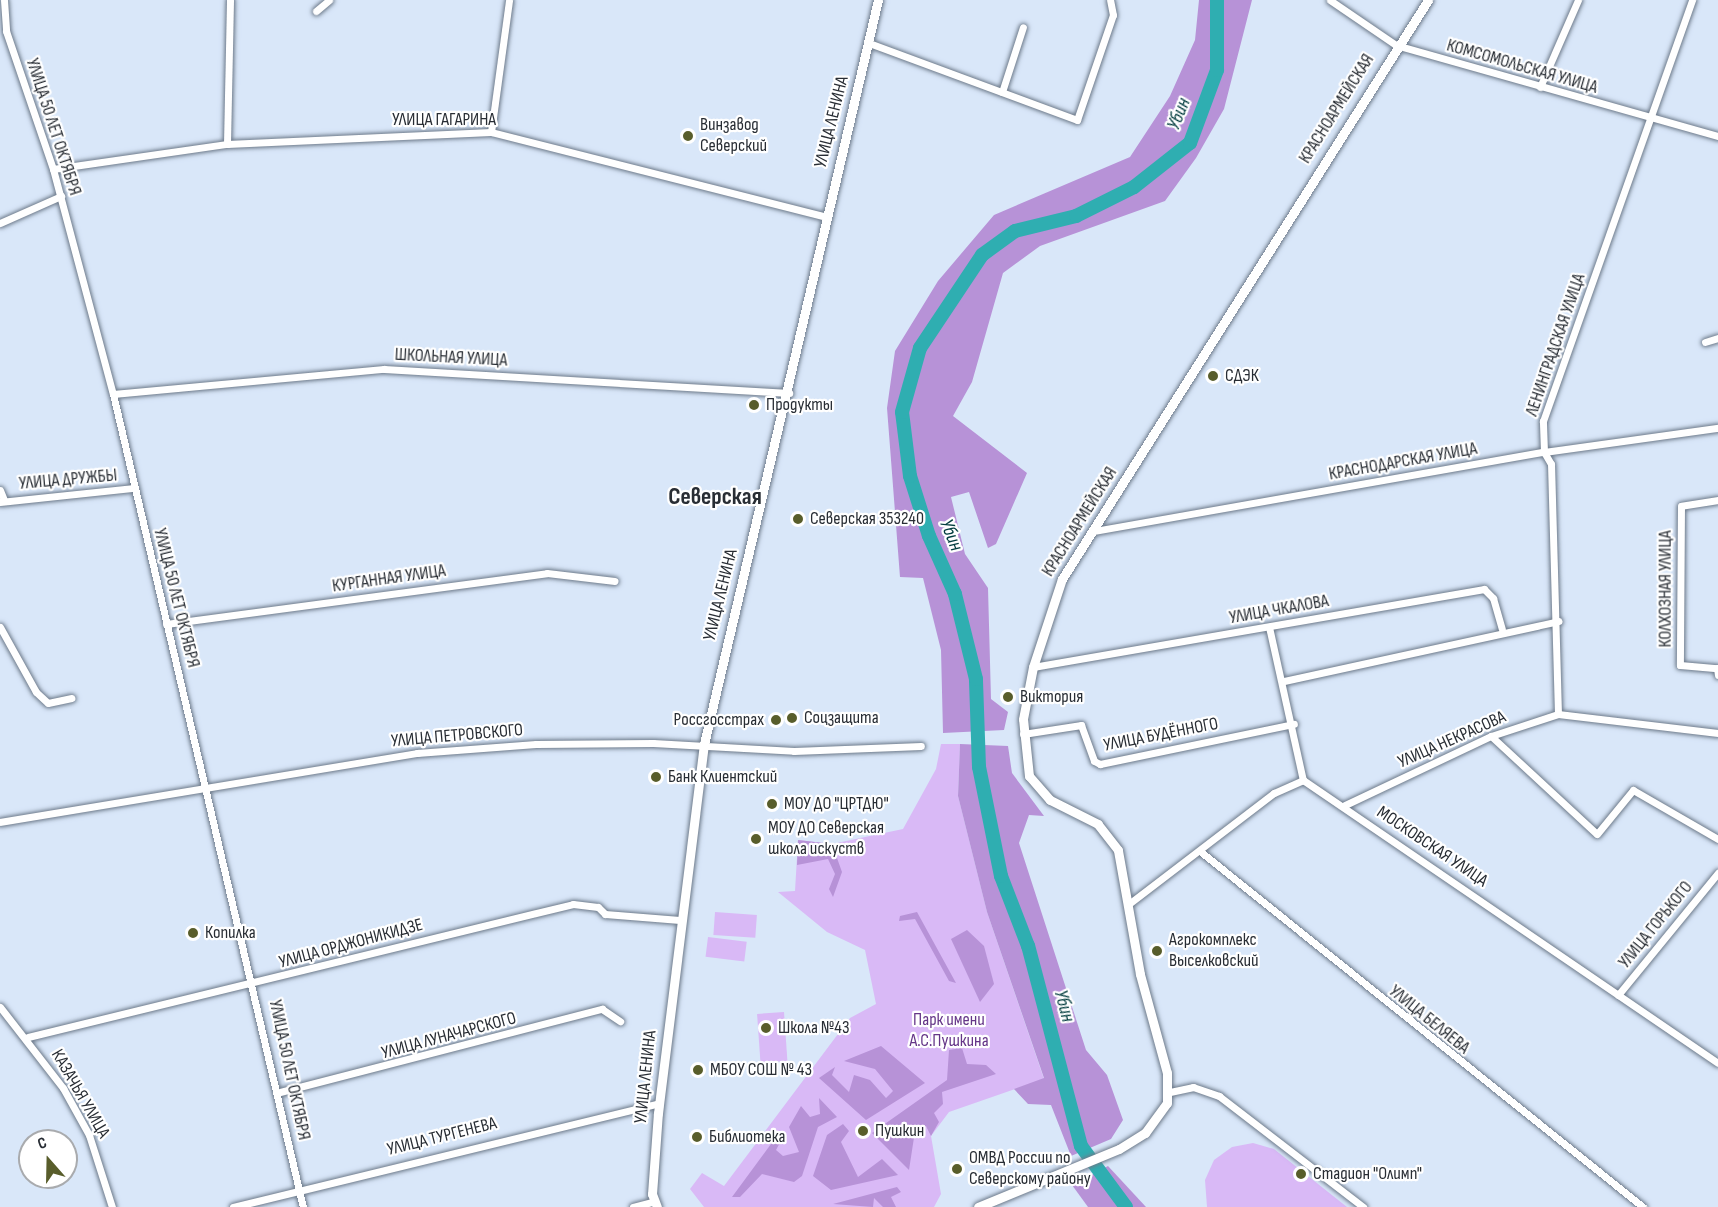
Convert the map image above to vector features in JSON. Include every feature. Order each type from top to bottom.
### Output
[{"type":"street","name":"УЛИЦА 50 ЛЕТ ОКТЯБРЯ","points":[[4,0],[3,31],[53,169],[113,394],[166,624],[255,984],[303,1207]]},
{"type":"street","points":[[227,144],[230,0]]},
{"type":"street","points":[[316,11],[329,0]]},
{"type":"street","points":[[490,132],[509,0]]},
{"type":"street","name":"УЛИЦА ЛЕНИНА","points":[[656,1204],[659,1103],[680,920],[704,744],[789,393],[826,217],[878,0]]},
{"type":"street","points":[[868,43],[1077,120],[1113,15],[1110,0]]},
{"type":"street","name":"КОМСОМОЛЬСКАЯ УЛИЦА","points":[[1330,0],[1396,45],[1650,119],[1718,136]]},
{"type":"street","name":"КРАСНОАРМЕЙСКАЯ","points":[[1170,1092],[1118,850],[1108,834],[1042,793],[1029,776],[1023,734],[1033,667],[1062,579],[1396,45],[1428,0]]},
{"type":"street","points":[[1540,87],[1578,0]]},
{"type":"street","name":"ЛЕНИНГРАДСКАЯ УЛИЦА","points":[[1558,714],[1559,621],[1551,464],[1544,452],[1543,421],[1692,0]]},
{"type":"street","points":[[1002,92],[1023,27]]},
{"type":"street","name":"УЛИЦА ГАГАРИНА","points":[[53,169],[227,144],[490,132],[826,217]]},
{"type":"street","points":[[0,223],[61,196]]},
{"type":"street","points":[[1705,342],[1718,338]]},
{"type":"street","name":"ШКОЛЬНАЯ УЛИЦА","points":[[113,394],[384,369],[789,393]]},
{"type":"street","name":"КРАСНОДАРСКАЯ УЛИЦА","points":[[1094,531],[1544,452],[1718,428]]},
{"type":"street","name":"УЛИЦА ДРУЖБЫ","points":[[0,490],[2,501],[134,488]]},
{"type":"street","name":"КОЛХОЗНАЯ УЛИЦА","points":[[1718,500],[1681,506],[1680,665],[1717,668],[1718,675]]},
{"type":"street","name":"КУРГАННАЯ УЛИЦА","points":[[166,624],[547,573],[615,581]]},
{"type":"street","name":"УЛИЦА ЧКАЛОВА","points":[[1033,667],[1484,589],[1493,598],[1502,629]]},
{"type":"street","points":[[1284,681],[1502,629],[1559,621]]},
{"type":"street","points":[[0,627],[36,692],[48,703],[71,698]]},
{"type":"street","points":[[1130,903],[1201,852],[1274,793],[1303,780],[1294,724],[1269,627]]},
{"type":"street","name":"УЛИЦА НЕКРАСОВА","points":[[1345,805],[1491,736],[1558,714],[1718,733]]},
{"type":"street","name":"УЛИЦА БУДЁННОГО","points":[[1023,734],[1081,725],[1094,761],[1100,764],[1294,724]]},
{"type":"street","points":[[1491,736],[1597,834],[1633,790],[1718,838]]},
{"type":"street","name":"УЛИЦА ПЕТРОВСКОГО","points":[[0,822],[206,785],[417,753],[536,744],[704,744],[794,751],[921,746]]},
{"type":"street","name":"МОСКОВСКАЯ УЛИЦА","points":[[1303,780],[1345,805],[1718,1063]]},
{"type":"street","name":"УЛИЦА БЕЛЯЕВА","points":[[1201,852],[1643,1207]]},
{"type":"street","name":"УЛИЦА ГОРЬКОГО","points":[[1618,995],[1718,873]]},
{"type":"street","name":"УЛИЦА ОРДЖОНИКИДЗЕ","points":[[28,1037],[255,984],[573,904],[597,906],[606,914],[680,920]]},
{"type":"street","name":"КАЗАЧЬЯ УЛИЦА","points":[[0,1007],[28,1037],[89,1135],[112,1207]]},
{"type":"street","name":"УЛИЦА ЛУНАЧАРСКОГО","points":[[280,1092],[603,1009],[620,1021]]},
{"type":"street","points":[[978,1207],[1102,1157],[1145,1133],[1162,1116],[1170,1092],[1193,1087],[1219,1096],[1363,1207]]},
{"type":"street","name":"УЛИЦА ТУРГЕНЕВА","points":[[233,1207],[299,1189],[659,1103]]},
{"type":"street","points":[[633,1207],[656,1204]]},
{"type":"green space","name":"Парк имени А.С.Пушкина","points":[[941,744],[960,744],[958,796],[987,912],[1044,1079],[949,1112],[931,1136],[941,1194],[934,1207],[704,1207],[690,1189],[702,1173],[724,1186],[850,1018],[876,1004],[865,950],[827,932],[778,892],[795,891],[798,840],[832,844],[903,829],[936,769]]},
{"type":"green space","points":[[715,912],[757,915],[755,938],[713,935]]},
{"type":"green space","points":[[708,937],[747,942],[744,962],[706,957]]},
{"type":"green space","points":[[784,1012],[787,1061],[760,1063],[757,1014]]},
{"type":"green space","points":[[1253,1143],[1274,1149],[1347,1207],[1207,1207],[1205,1180],[1214,1160],[1232,1147]]},
{"type":"shaded area","points":[[1199,0],[1252,0],[1224,109],[1196,158],[1165,201],[1040,246],[1003,273],[972,382],[953,416],[1027,473],[996,544],[988,548],[969,492],[951,497],[965,554],[988,588],[991,699],[1008,712],[1004,730],[943,733],[941,650],[923,578],[900,577],[887,408],[895,351],[938,281],[994,215],[1130,157],[1170,96],[1195,40]]},
{"type":"shaded area","points":[[960,744],[1008,746],[1012,773],[1044,816],[1029,815],[1019,843],[1086,1050],[1107,1075],[1123,1120],[1111,1139],[1071,1156],[1051,1105],[1028,1104],[1014,1089],[1044,1078],[987,912],[958,796]]},
{"type":"shaded area","points":[[798,840],[832,844],[842,872],[833,897],[829,889],[835,874],[828,859],[797,865]]},
{"type":"shaded area","points":[[917,912],[956,983],[949,981],[915,919],[899,921],[900,916]]},
{"type":"shaded area","points":[[967,930],[984,946],[994,984],[980,1002],[951,939]]},
{"type":"shaded area","points":[[881,1046],[925,1083],[866,1120],[819,1078],[835,1067],[832,1075],[849,1092],[854,1075],[870,1080],[886,1098],[893,1091],[875,1069],[844,1061]]},
{"type":"shaded area","points":[[962,1048],[967,1064],[986,1065],[996,1074],[942,1092],[943,1104],[934,1113],[939,1122],[931,1136],[926,1126],[915,1131],[909,1170],[872,1133],[947,1080],[949,1050]]},
{"type":"shaded area","points":[[819,1098],[837,1117],[818,1127],[802,1176],[794,1182],[762,1174],[740,1197],[732,1197],[779,1133],[783,1137],[776,1150],[783,1156],[799,1152],[789,1127],[801,1106],[810,1117],[820,1114]]},
{"type":"shaded area","points":[[843,1124],[849,1131],[841,1142],[858,1177],[882,1159],[898,1175],[831,1190],[813,1176],[827,1135]]},
{"type":"shaded area","points":[[1108,1166],[1146,1207],[1088,1207],[1072,1185]]},
{"type":"shaded area","points":[[897,1187],[901,1192],[891,1197],[896,1207],[883,1207],[874,1198],[873,1207],[833,1204]]},
{"type":"waterway","name":"Убин","points":[[1126,1207],[1081,1146],[1028,946],[1001,876],[979,767],[976,679],[955,594],[929,536],[910,476],[902,412],[920,348],[982,255],[1015,231],[1076,216],[1134,187],[1190,143],[1217,70],[1217,0]]},
{"type":"place","name":"Винзавод Северский","points":[[688,136]]},
{"type":"place","name":"СДЭК","points":[[1213,376]]},
{"type":"place","name":"Продукты","points":[[754,405]]},
{"type":"place","name":"Северская 353240","points":[[798,519]]},
{"type":"place","name":"Виктория","points":[[1008,697]]},
{"type":"place","name":"Соцзащита","points":[[792,718]]},
{"type":"place","name":"Россгосстрах","points":[[776,720]]},
{"type":"place","name":"Банк Клиентский","points":[[656,777]]},
{"type":"place","name":"МОУ ДО \"ЦРТДЮ\"","points":[[772,804]]},
{"type":"place","name":"МОУ ДО Северская школа искуств","points":[[756,839]]},
{"type":"place","name":"Копилка","points":[[193,933]]},
{"type":"place","name":"Агрокомплекс Выселковский","points":[[1157,951]]},
{"type":"place","name":"Школа №43","points":[[766,1028]]},
{"type":"place","name":"МБОУ СОШ № 43","points":[[698,1070]]},
{"type":"place","name":"Пушкин","points":[[863,1131]]},
{"type":"place","name":"Библиотека","points":[[697,1137]]},
{"type":"place","name":"ОМВД России по Северскому району","points":[[957,1169]]},
{"type":"place","name":"Стадион \"Олимп\"","points":[[1301,1174]]},
{"type":"district","name":"Северская","points":[[715,497]]}]
